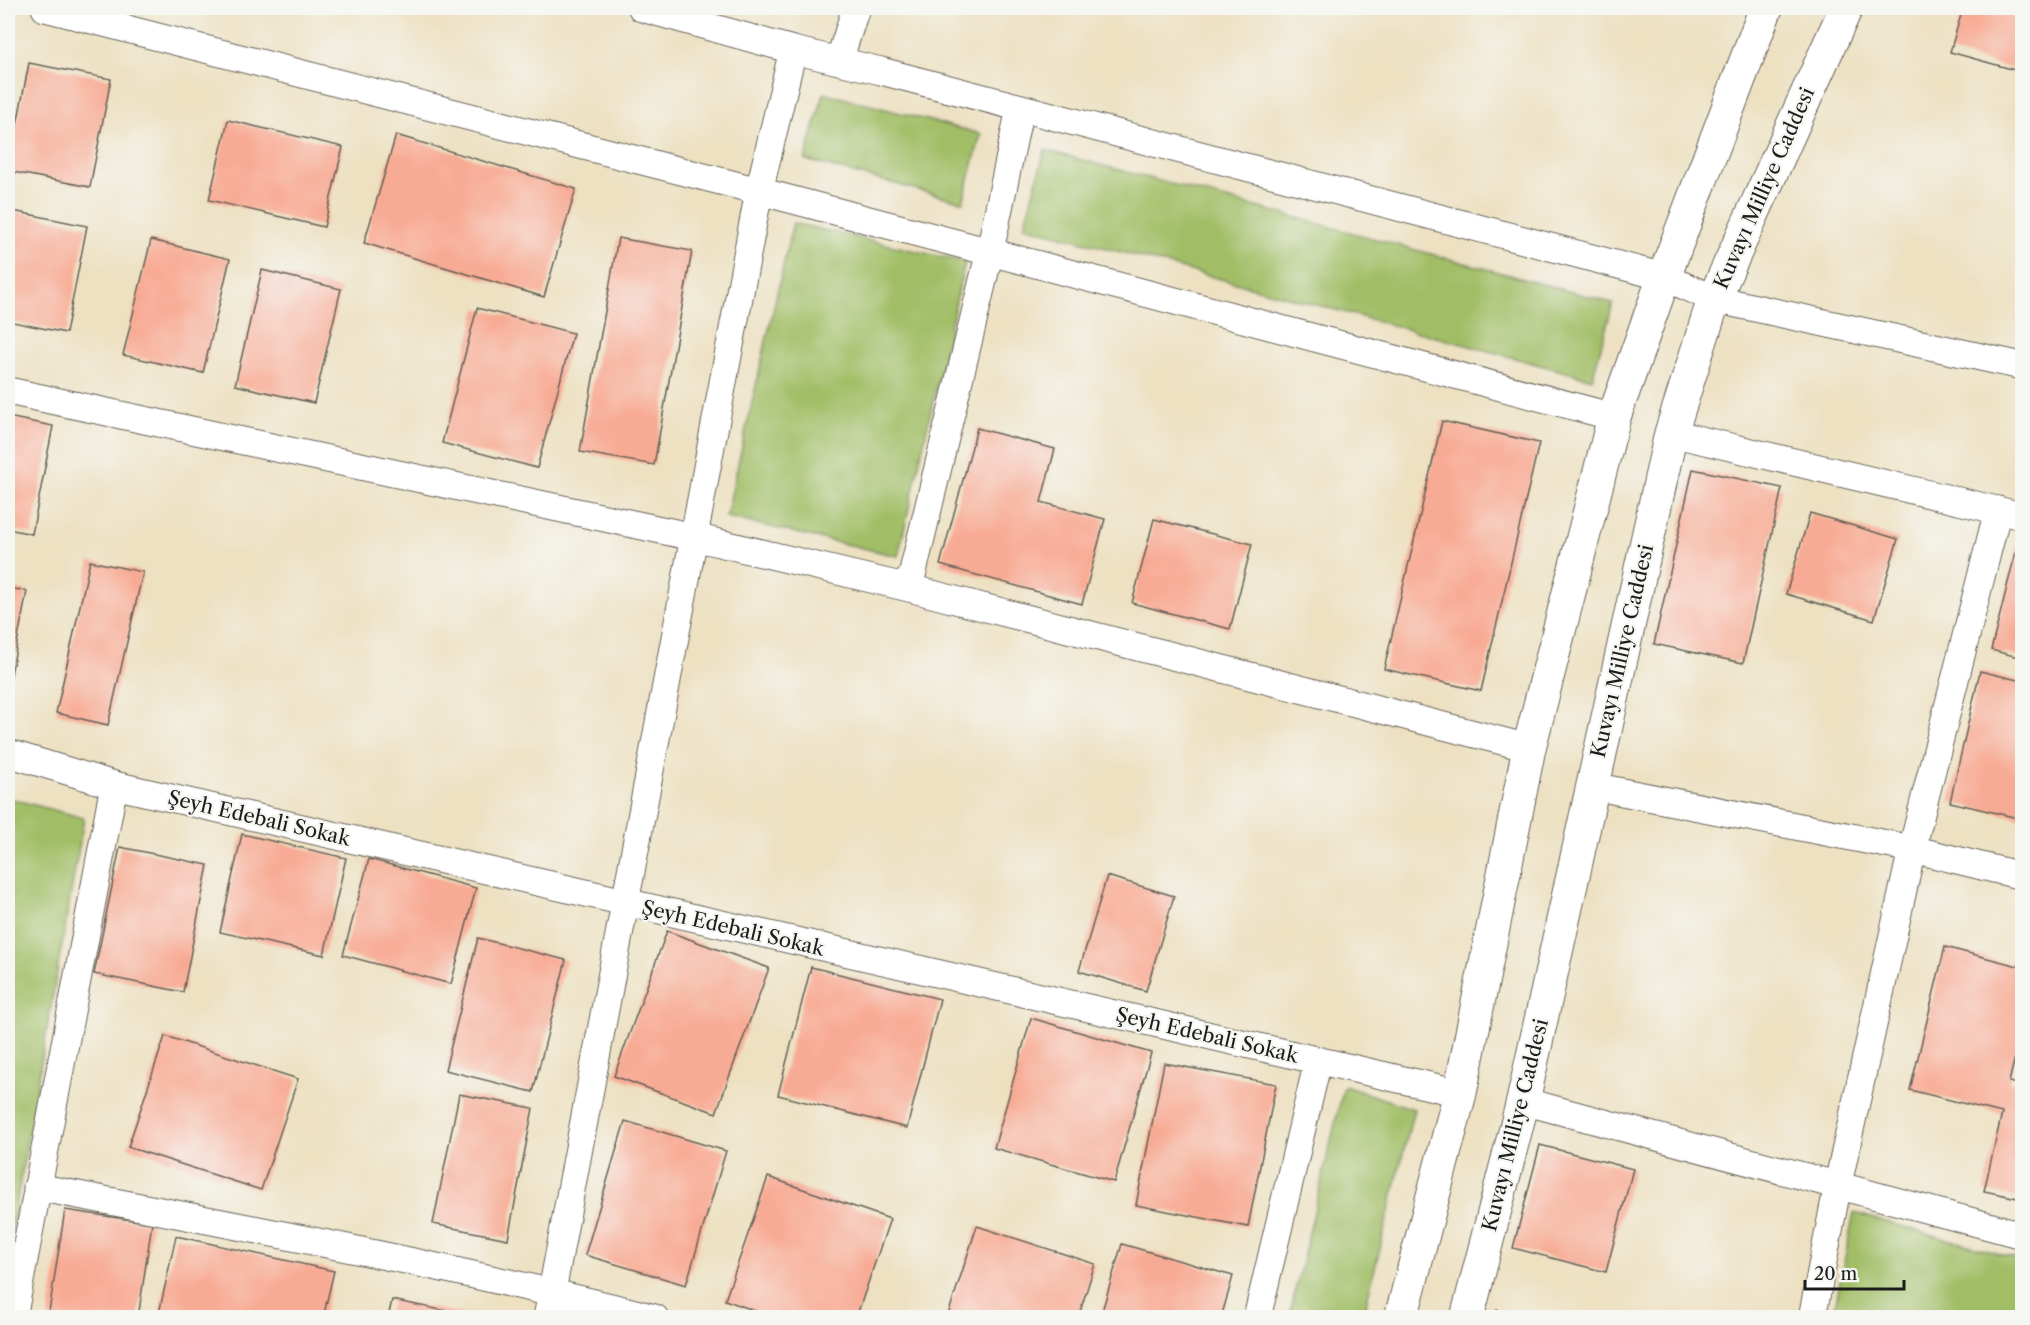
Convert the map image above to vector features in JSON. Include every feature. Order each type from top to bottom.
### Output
[{"type":"main road","points":[[1401,1317],[1460,1093],[1528,748],[1614,417],[1664,277],[1766,8]]},
{"type":"main road","name":"Kuvayı Milliye Caddesi","points":[[1467,1317],[1523,1101],[1671,433],[1714,298],[1846,8]]},
{"type":"street","points":[[45,8],[759,190],[1614,417]]},
{"type":"street","points":[[642,8],[793,50],[1664,277],[1714,298],[2022,366]]},
{"type":"street","points":[[840,61],[856,8]]},
{"type":"street","points":[[547,1317],[759,190],[793,50]]},
{"type":"street","points":[[909,588],[990,251],[1020,108]]},
{"type":"street","points":[[8,391],[694,537],[909,588],[1528,748]]},
{"type":"street","points":[[1671,433],[2010,513],[1912,849],[1838,1184],[1812,1317]]},
{"type":"street","name":"Şeyh Edebali Sokak","points":[[8,753],[114,784],[1460,1093]]},
{"type":"street","points":[[13,1317],[114,784]]},
{"type":"street","points":[[1592,786],[1912,849],[2022,876]]},
{"type":"street","points":[[1257,1317],[1318,1061]]},
{"type":"street","points":[[1523,1101],[2022,1235]]},
{"type":"street","points":[[38,1187],[309,1240],[551,1291],[655,1317]]},
{"type":"green space","points":[[824,93],[981,134],[963,202],[805,160]]},
{"type":"green space","points":[[1045,150],[1613,303],[1592,379],[1024,226]]},
{"type":"green space","points":[[793,223],[965,262],[898,556],[726,517]]},
{"type":"green space","points":[[8,798],[84,818],[8,1251]]},
{"type":"green space","points":[[1344,1086],[1414,1109],[1363,1317],[1289,1317]]},
{"type":"green space","points":[[1854,1213],[2022,1260],[2022,1317],[1833,1317]]},
{"type":"building","points":[[1963,8],[2022,8],[2022,72],[1950,52]]},
{"type":"building","points":[[29,63],[111,79],[90,187],[8,171]]},
{"type":"building","points":[[228,120],[343,147],[324,227],[209,200]]},
{"type":"building","points":[[396,135],[576,189],[544,297],[364,243]]},
{"type":"building","points":[[8,210],[87,226],[66,333],[8,321]]},
{"type":"building","points":[[618,238],[692,251],[654,465],[580,452]]},
{"type":"building","points":[[151,240],[230,259],[203,373],[123,355]]},
{"type":"building","points":[[262,270],[341,289],[314,403],[235,385]]},
{"type":"building","points":[[477,308],[573,333],[537,468],[442,443]]},
{"type":"building","points":[[8,417],[53,426],[32,534],[8,529]]},
{"type":"building","points":[[1442,421],[1539,443],[1481,691],[1384,669]]},
{"type":"building","points":[[977,428],[1055,449],[1041,502],[1105,519],[1082,604],[940,565]]},
{"type":"building","points":[[1693,469],[1782,488],[1743,663],[1654,644]]},
{"type":"building","points":[[1810,513],[1898,539],[1874,620],[1786,594]]},
{"type":"building","points":[[1154,519],[1252,544],[1230,629],[1132,603]]},
{"type":"building","points":[[2019,539],[2022,539],[2022,658],[1991,650]]},
{"type":"building","points":[[90,561],[143,572],[108,725],[56,713]]},
{"type":"building","points":[[8,588],[27,591],[9,685],[8,685]]},
{"type":"building","points":[[1980,671],[2022,681],[2022,819],[1950,802]]},
{"type":"building","points":[[242,834],[346,858],[324,955],[220,932]]},
{"type":"building","points":[[120,847],[208,865],[183,992],[94,974]]},
{"type":"building","points":[[369,859],[476,888],[451,984],[343,955]]},
{"type":"building","points":[[1107,876],[1174,896],[1146,991],[1079,971]]},
{"type":"building","points":[[667,931],[769,968],[716,1113],[614,1076]]},
{"type":"building","points":[[478,938],[566,960],[533,1092],[445,1070]]},
{"type":"building","points":[[1945,947],[2022,967],[2022,1029],[2009,1082],[2022,1085],[2022,1199],[1984,1191],[2002,1113],[1910,1090]]},
{"type":"building","points":[[811,967],[940,999],[907,1128],[778,1095]]},
{"type":"building","points":[[1031,1018],[1151,1053],[1114,1182],[994,1148]]},
{"type":"building","points":[[165,1036],[298,1079],[261,1190],[128,1147]]},
{"type":"building","points":[[1164,1063],[1276,1084],[1248,1227],[1136,1205]]},
{"type":"building","points":[[459,1094],[533,1108],[508,1239],[433,1224]]},
{"type":"building","points":[[625,1121],[726,1151],[686,1285],[585,1255]]},
{"type":"building","points":[[1540,1145],[1633,1169],[1606,1272],[1513,1248]]},
{"type":"building","points":[[768,1177],[890,1219],[856,1318],[775,1318],[725,1300]]},
{"type":"building","points":[[65,1210],[152,1223],[138,1318],[48,1318]]},
{"type":"building","points":[[977,1226],[1095,1264],[1078,1318],[947,1318]]},
{"type":"building","points":[[176,1236],[334,1271],[323,1318],[158,1318]]},
{"type":"building","points":[[1122,1244],[1233,1276],[1221,1318],[1100,1318]]},
{"type":"building","points":[[392,1300],[471,1316],[471,1318],[388,1318]]},
{"type":"building","points":[[1497,1310],[1520,1317],[1495,1318]]}]
